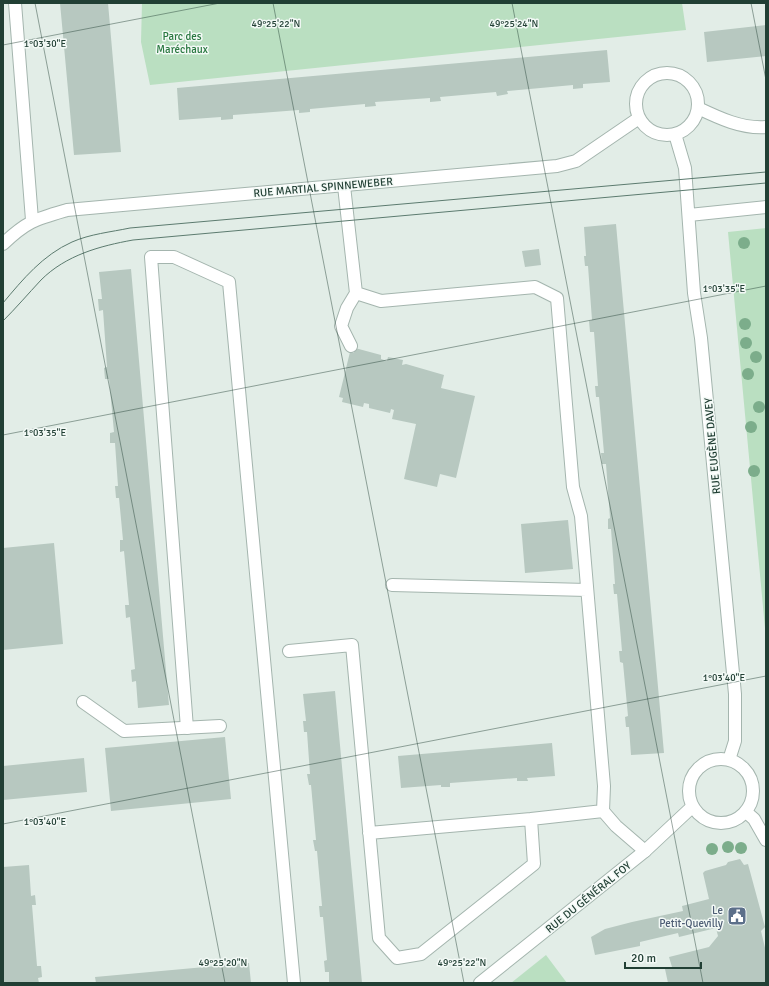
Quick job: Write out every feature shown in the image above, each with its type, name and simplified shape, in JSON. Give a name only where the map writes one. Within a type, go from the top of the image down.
[{"type":"street","points":[[15,3],[32,220]]},
{"type":"street","points":[[671,73],[688,81],[694,89],[698,108],[695,117],[690,124],[675,134],[664,135],[654,132],[639,118],[636,109],[636,100],[639,90],[652,77],[671,73]]},
{"type":"street","points":[[698,108],[726,121],[759,128],[766,127]]},
{"type":"street","name":"RUE MARTIAL SPINNEWEBER","points":[[3,244],[19,229],[32,220],[67,210],[557,166],[576,160],[639,118]]},
{"type":"street","name":"RUE EUGÈNE DAVEY","points":[[675,134],[685,168],[694,293],[702,346],[734,694],[735,740],[729,760]]},
{"type":"street","points":[[344,186],[356,293],[347,308],[340,326],[351,346]]},
{"type":"street","points":[[689,215],[766,208]]},
{"type":"street","points":[[187,728],[151,257],[174,257],[229,282],[294,983]]},
{"type":"street","points":[[356,293],[381,300],[535,287],[557,298],[573,487],[581,516],[604,786],[603,811],[616,826],[646,851]]},
{"type":"street","points":[[392,585],[587,590]]},
{"type":"street","points":[[289,651],[352,645],[379,938],[397,958],[420,954],[534,864],[531,819]]},
{"type":"street","points":[[84,702],[124,731],[220,726]]},
{"type":"street","points":[[718,759],[729,760],[739,764],[747,771],[752,781],[754,792],[752,802],[746,812],[738,819],[729,823],[718,824],[708,821],[699,815],[692,807],[689,797],[689,786],[699,768],[708,762],[718,759]]},
{"type":"street","name":"RUE DU GÉNÉRAL FOY","points":[[480,983],[646,851],[692,807]]},
{"type":"street","points":[[369,833],[531,819],[603,811]]},
{"type":"street","points":[[746,812],[754,819],[766,840]]},
{"type":"green space","name":"Parc des Maréchaux","points":[[142,3],[682,3],[686,30],[150,85],[141,42]]},
{"type":"green space","points":[[766,228],[766,639],[728,232]]},
{"type":"green space","points":[[546,955],[567,983],[511,983]]},
{"type":"building","points":[[60,3],[108,3],[121,152],[74,155]]},
{"type":"building","points":[[766,25],[766,56],[707,62],[704,32]]},
{"type":"building","points":[[607,50],[610,82],[583,84],[583,88],[573,89],[573,85],[507,91],[508,94],[497,96],[496,92],[440,97],[441,101],[430,102],[430,98],[375,102],[376,106],[365,107],[365,104],[310,109],[310,112],[299,113],[299,110],[233,115],[233,119],[221,120],[221,117],[179,120],[177,88]]},
{"type":"building","points":[[616,224],[664,753],[631,755],[629,727],[626,727],[625,717],[628,716],[623,663],[620,662],[619,651],[622,651],[617,594],[614,594],[613,584],[615,584],[611,529],[608,529],[608,519],[610,518],[606,464],[602,464],[601,453],[604,453],[599,397],[596,397],[595,386],[598,386],[594,332],[590,332],[589,321],[592,320],[588,266],[585,266],[584,256],[586,256],[584,227]]},
{"type":"building","points":[[539,249],[541,265],[525,267],[522,251]]},
{"type":"building","points":[[131,269],[169,705],[138,708],[136,681],[132,682],[131,670],[135,669],[130,617],[126,618],[125,605],[129,605],[124,551],[120,552],[120,540],[123,540],[119,498],[116,498],[115,486],[118,486],[115,443],[110,443],[110,433],[114,432],[109,379],[105,379],[104,368],[107,367],[103,310],[99,311],[98,299],[102,299],[99,272]]},
{"type":"building","points":[[355,348],[381,355],[381,359],[387,361],[388,357],[403,360],[402,365],[406,364],[444,375],[441,388],[475,396],[456,478],[440,474],[437,487],[404,479],[416,424],[392,419],[394,410],[391,409],[390,413],[369,408],[369,404],[364,403],[363,407],[342,402],[343,398],[339,397],[350,352],[354,353]]},
{"type":"building","points":[[568,520],[573,569],[525,573],[521,524]]},
{"type":"building","points":[[54,543],[63,644],[3,650],[3,548]]},
{"type":"building","points":[[335,691],[362,983],[329,983],[329,972],[325,972],[324,961],[327,960],[323,917],[320,917],[319,906],[322,906],[317,851],[315,851],[313,840],[316,840],[311,785],[309,785],[307,774],[310,774],[307,732],[304,732],[303,721],[306,721],[303,694]]},
{"type":"building","points":[[225,737],[231,799],[111,811],[105,748]]},
{"type":"building","points":[[552,743],[555,776],[527,778],[528,781],[517,781],[517,778],[450,783],[450,787],[441,787],[441,785],[401,788],[398,756]]},
{"type":"building","points":[[84,758],[87,792],[3,800],[3,766]]},
{"type":"building","name":"Le Petit-Quevilly","points":[[740,859],[744,865],[748,864],[765,927],[761,931],[766,952],[766,983],[668,983],[665,969],[672,967],[669,957],[709,947],[718,936],[716,928],[679,937],[678,933],[640,942],[640,946],[595,955],[591,937],[605,929],[683,911],[682,906],[709,899],[703,873],[705,871],[726,865],[728,862]]},
{"type":"building","points":[[29,865],[31,896],[35,895],[36,905],[32,905],[37,966],[41,966],[42,977],[38,978],[39,983],[3,983],[3,867]]},
{"type":"building","points":[[249,963],[251,983],[96,983],[95,977]]},
{"type":"tram line","points":[[3,303],[34,268],[62,247],[86,237],[130,228],[766,172]]},
{"type":"tram line","points":[[3,321],[41,280],[61,264],[84,253],[108,245],[133,240],[766,183]]},
{"type":"place","name":"Le Petit-Quevilly","points":[[737,916]]}]
